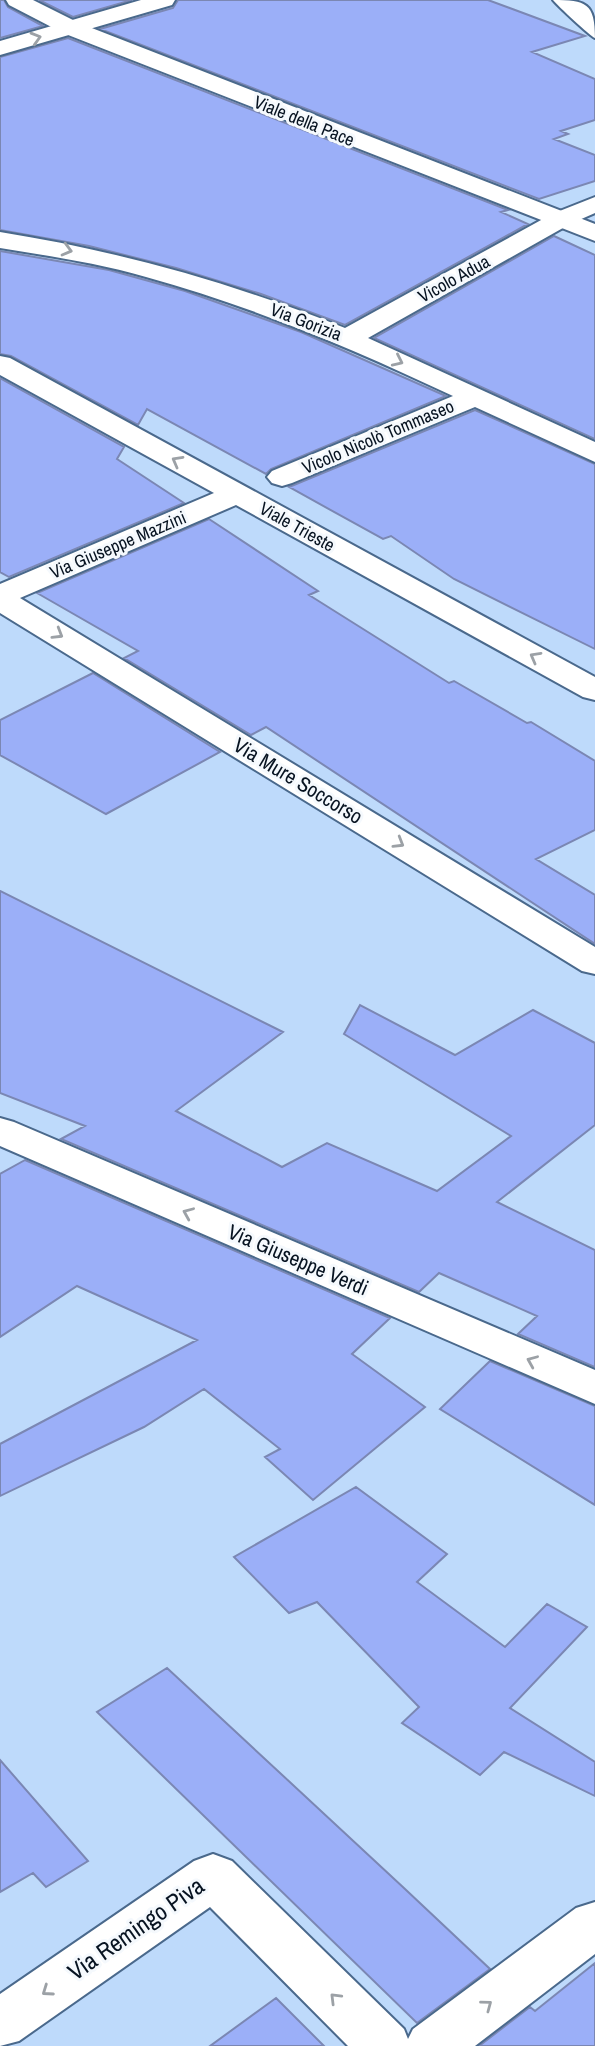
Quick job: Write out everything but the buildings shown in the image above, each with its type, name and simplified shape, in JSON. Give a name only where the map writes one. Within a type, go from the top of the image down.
[{"type":"street","name":"Viale della Pace","points":[[17,0],[71,28],[595,233]]},
{"type":"street","points":[[0,48],[164,0]]},
{"type":"street","points":[[564,0],[580,12],[595,31]]},
{"type":"street","name":"Vicolo Adua","points":[[348,338],[561,219],[595,204]]},
{"type":"street","name":"Via Gorizia","points":[[0,240],[52,246],[218,289],[348,338],[595,453]]},
{"type":"street","name":"Viale Trieste","points":[[0,364],[595,690]]},
{"type":"street","name":"Vicolo Nicolò Tommaseo","points":[[282,477],[474,397]]},
{"type":"street","name":"Via Giuseppe Mazzini","points":[[0,597],[237,494]]},
{"type":"street","name":"Via Mure Soccorso","points":[[0,597],[595,963]]},
{"type":"street","name":"Via Giuseppe Verdi","points":[[0,1131],[595,1388]]},
{"type":"street","name":"Via Remingo Piva","points":[[0,2024],[213,1877],[384,2046]]},
{"type":"street","points":[[433,2046],[595,1924]]}]
